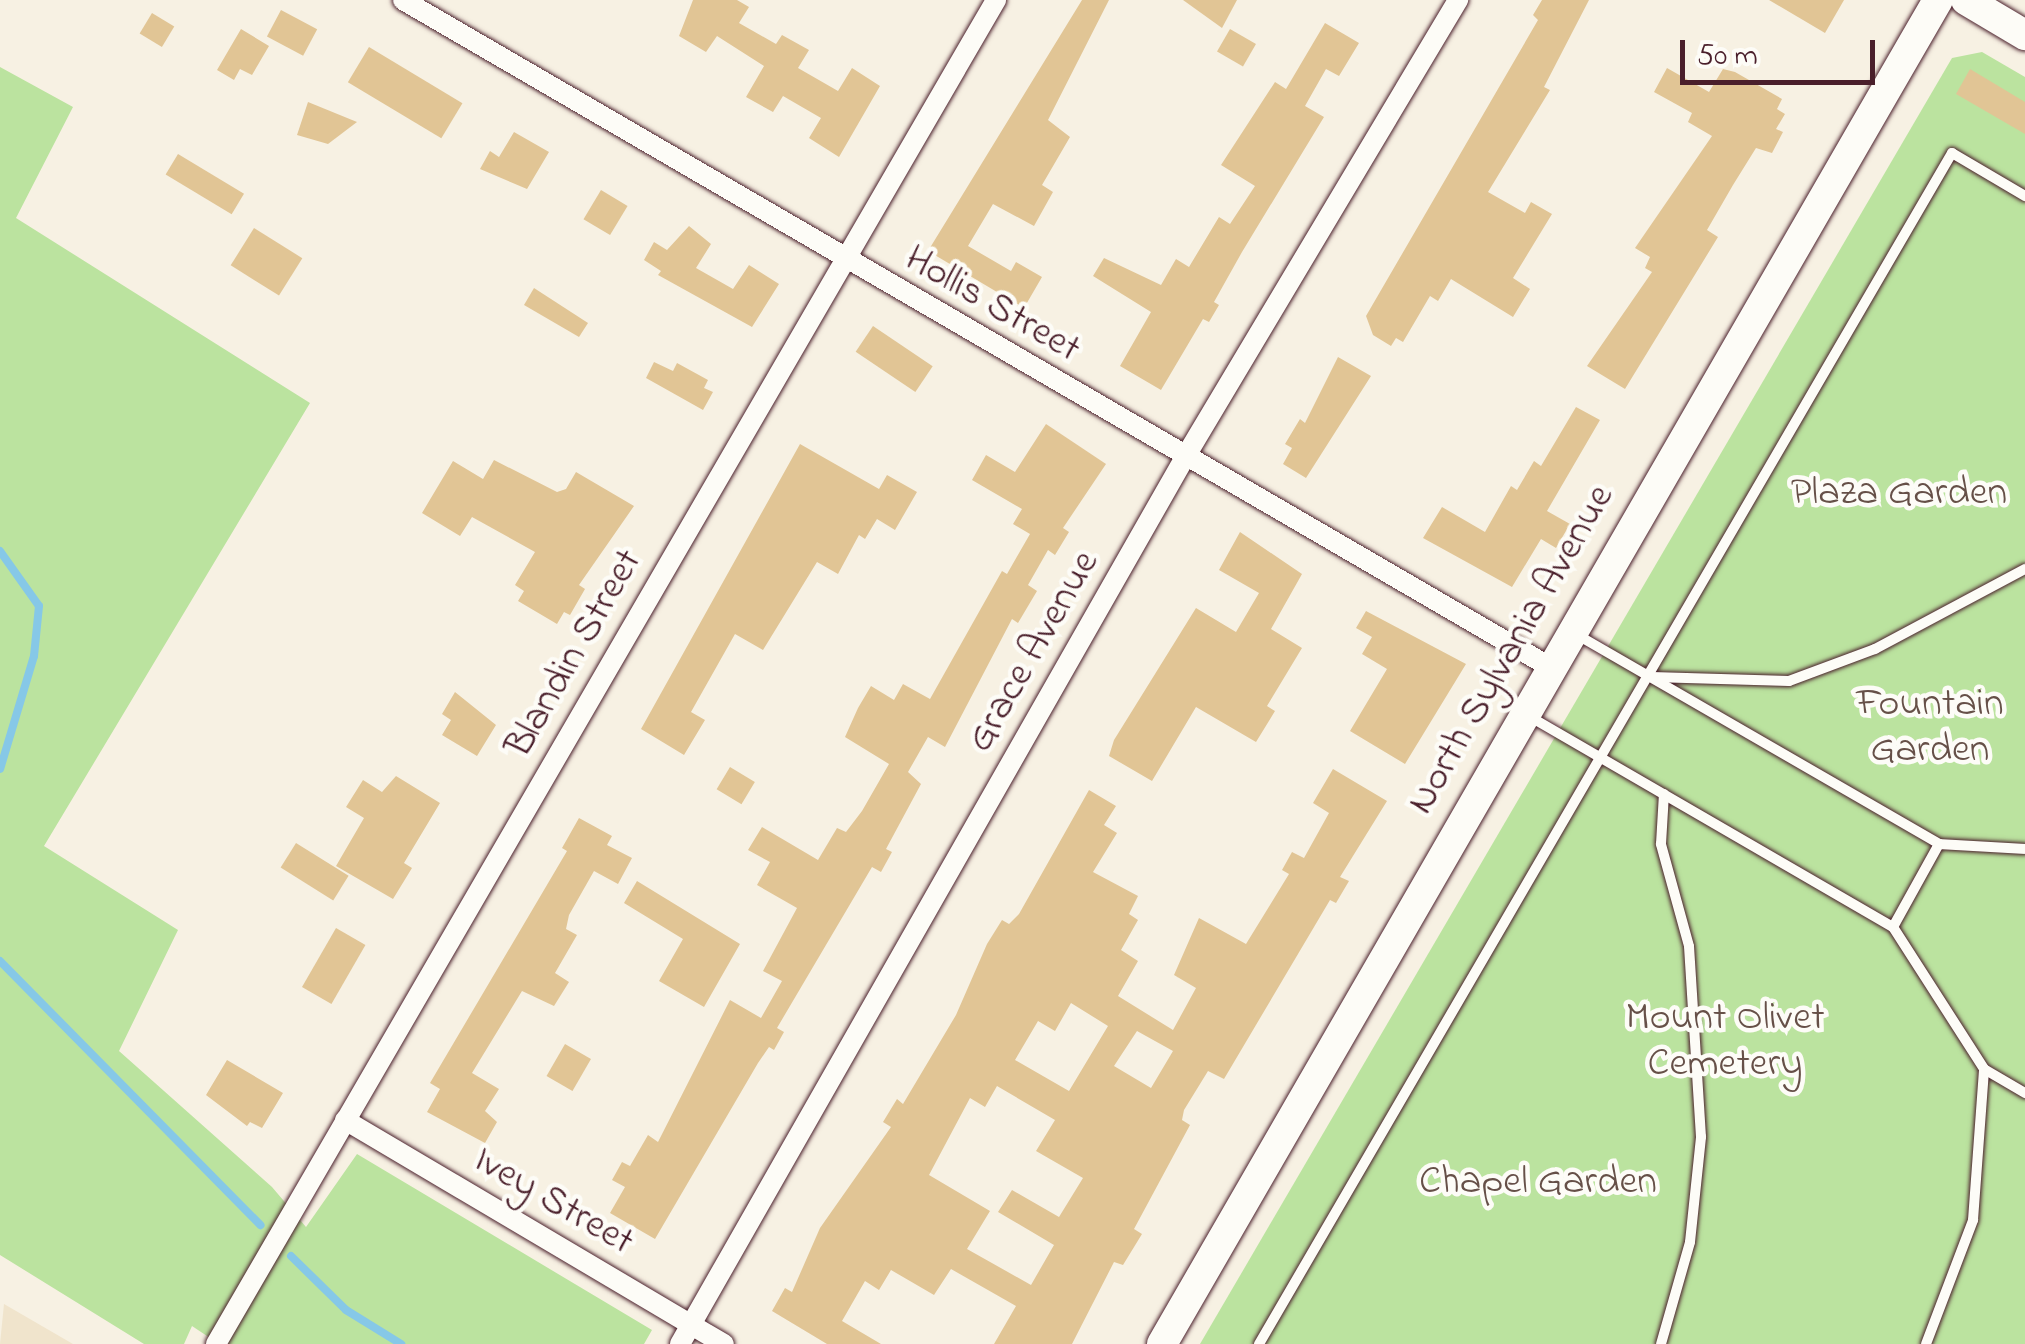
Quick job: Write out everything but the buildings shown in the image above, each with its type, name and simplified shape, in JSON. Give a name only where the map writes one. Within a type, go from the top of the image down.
[{"type":"main road","name":"North Sylvania Avenue","points":[[1162,1344],[1548,666],[1938,0]]},
{"type":"main road","points":[[1966,0],[2025,35]]},
{"type":"street","name":"Hollis Street","points":[[404,0],[1184,458],[1548,666]]},
{"type":"street","name":"Blandin Street","points":[[216,1344],[996,0]]},
{"type":"street","name":"Grace Avenue","points":[[680,1344],[1184,458],[1458,0]]},
{"type":"street","name":"Ivey Street","points":[[345,1120],[724,1344]]},
{"type":"lane","points":[[1259,1344],[1603,759],[1952,153],[2025,196]]},
{"type":"lane","points":[[1650,677],[1788,681],[1875,648],[2025,569]]},
{"type":"lane","points":[[1569,630],[1939,844],[2025,850]]},
{"type":"lane","points":[[1522,712],[1893,927],[1984,1068],[2025,1093]]},
{"type":"lane","points":[[1661,1344],[1690,1242],[1701,1138],[1689,946],[1661,844],[1664,794]]},
{"type":"lane","points":[[1893,927],[1939,844]]},
{"type":"lane","points":[[1926,1344],[1973,1220],[1984,1068]]},
{"type":"shaded area","points":[[4,1304],[73,1344],[0,1344]]},
{"type":"green space","name":"Mount Olivet Cemetery","points":[[1982,52],[2025,77],[2025,1344],[1200,1344],[1952,58]]},
{"type":"green space","points":[[0,67],[73,107],[16,218],[310,403],[44,846],[178,930],[119,1051],[272,1187],[306,1227],[357,1154],[652,1330],[644,1344],[219,1344],[192,1326],[184,1344],[144,1344],[0,1255]]},
{"type":"waterway","points":[[0,551],[39,606],[34,656],[0,769]]},
{"type":"waterway","points":[[0,961],[260,1225]]},
{"type":"waterway","points":[[291,1256],[346,1310],[401,1344]]},
{"type":"park label","name":"Plaza Garden","points":[[1899,494]]},
{"type":"park label","name":"Fountain Garden","points":[[1930,728]]},
{"type":"park label","name":"Chapel Garden","points":[[1538,1183]]}]
